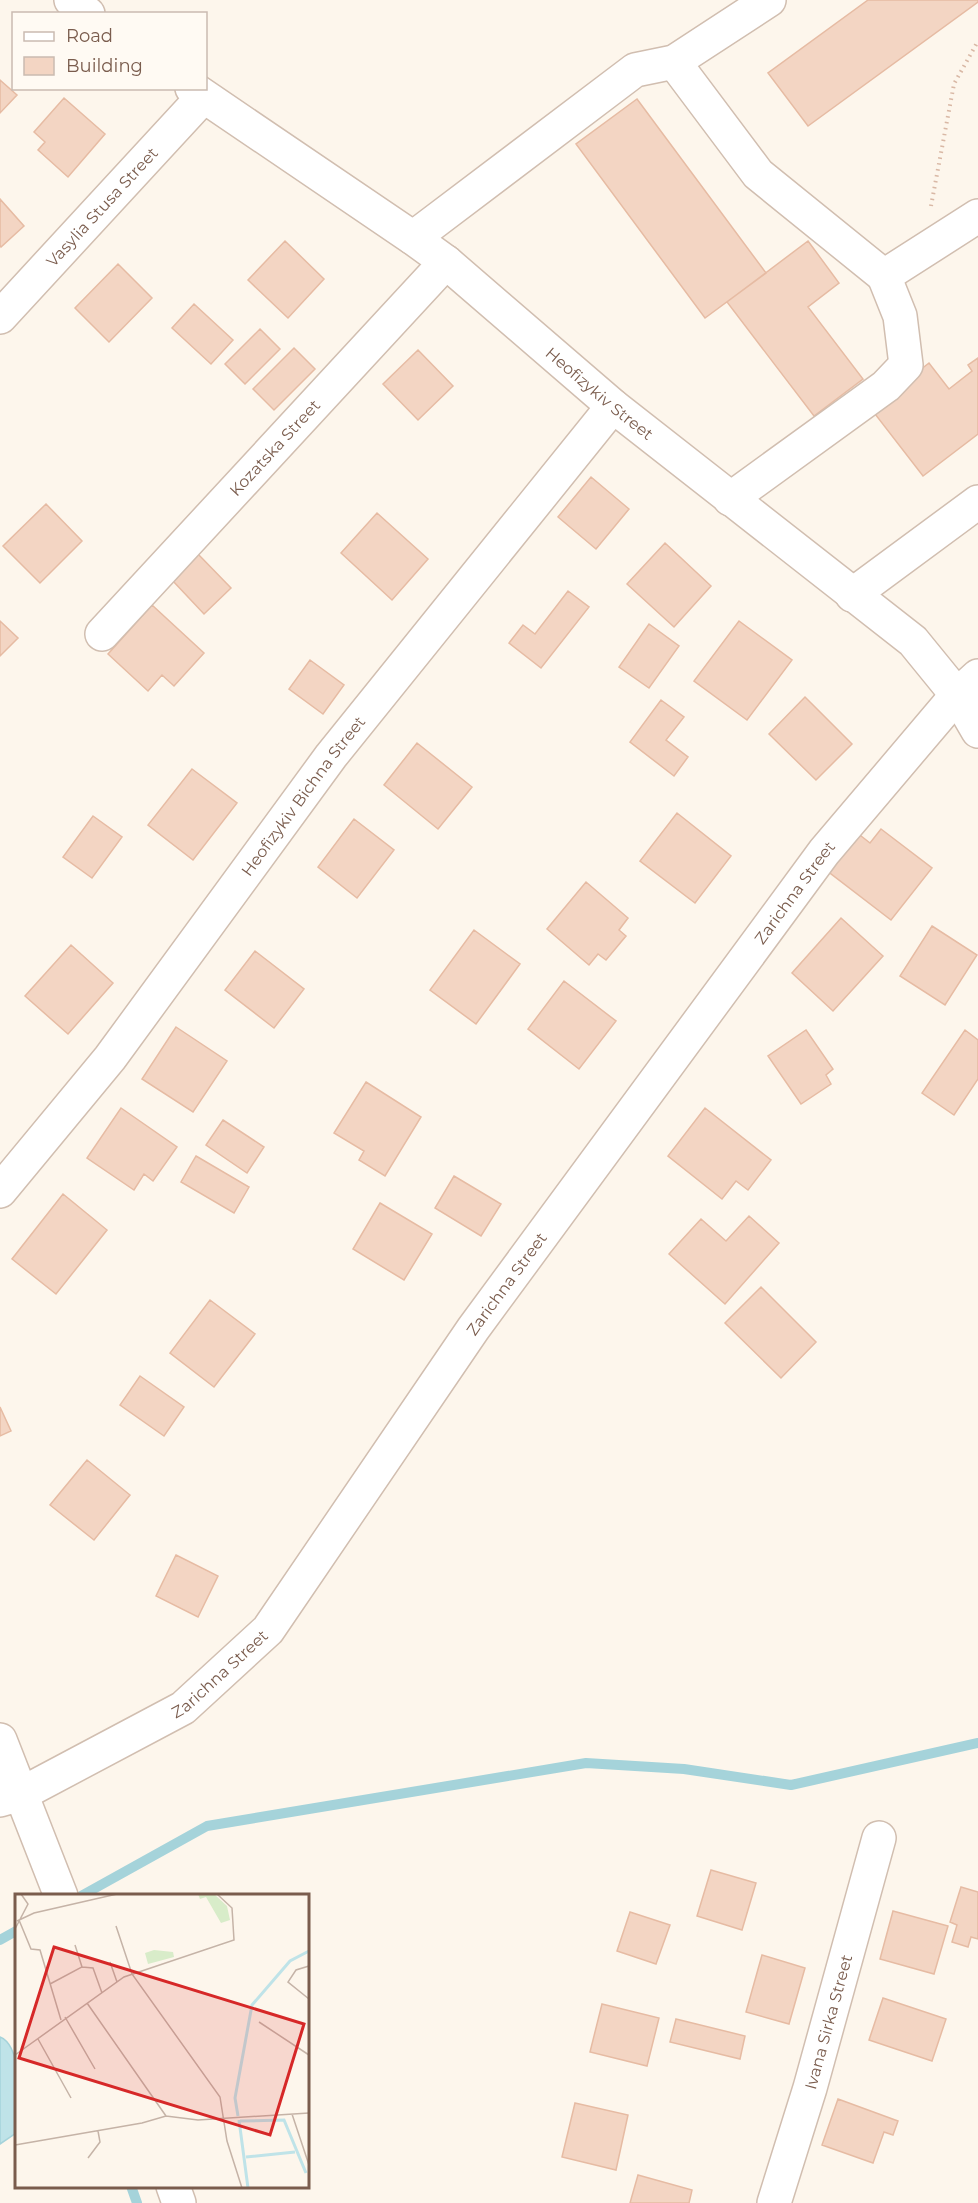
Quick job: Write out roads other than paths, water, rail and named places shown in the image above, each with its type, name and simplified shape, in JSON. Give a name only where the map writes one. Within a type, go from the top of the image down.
[{"type":"street","points":[[71,0],[86,12]]},
{"type":"street","points":[[413,238],[635,70],[674,62],[769,0]]},
{"type":"street","points":[[674,62],[758,174],[884,276],[900,316],[906,365],[886,386],[730,499]]},
{"type":"street","name":"Heofizykiv Street","points":[[197,93],[446,262],[613,406],[913,641],[967,686],[978,731]]},
{"type":"street","name":"Vasylia Stusa Street","points":[[0,317],[197,93]]},
{"type":"street","points":[[884,276],[978,216]]},
{"type":"street","name":"Kozatska Street","points":[[102,634],[446,262]]},
{"type":"street","name":"Heofizykiv Bichna Street","points":[[0,1191],[110,1058],[331,756],[613,406]]},
{"type":"street","points":[[852,595],[978,502]]},
{"type":"street","name":"Zarichna Street","points":[[10,1797],[183,1708],[268,1630],[473,1329],[824,852],[967,686]]},
{"type":"street","points":[[0,1740],[10,1797],[56,1883]]},
{"type":"street","name":"Ivana Sirka Street","points":[[774,2203],[810,2088],[879,1838]]},
{"type":"street","points":[[173,2188],[179,2203]]},
{"type":"water","points":[[0,2037],[8,2043],[15,2062],[15,2134],[0,2144]]},
{"type":"waterway","points":[[85,1894],[207,1826],[586,1763],[684,1769],[791,1785],[978,1743]]},
{"type":"waterway","points":[[0,1940],[15,1932]]},
{"type":"waterway","points":[[132,2188],[137,2203]]}]
